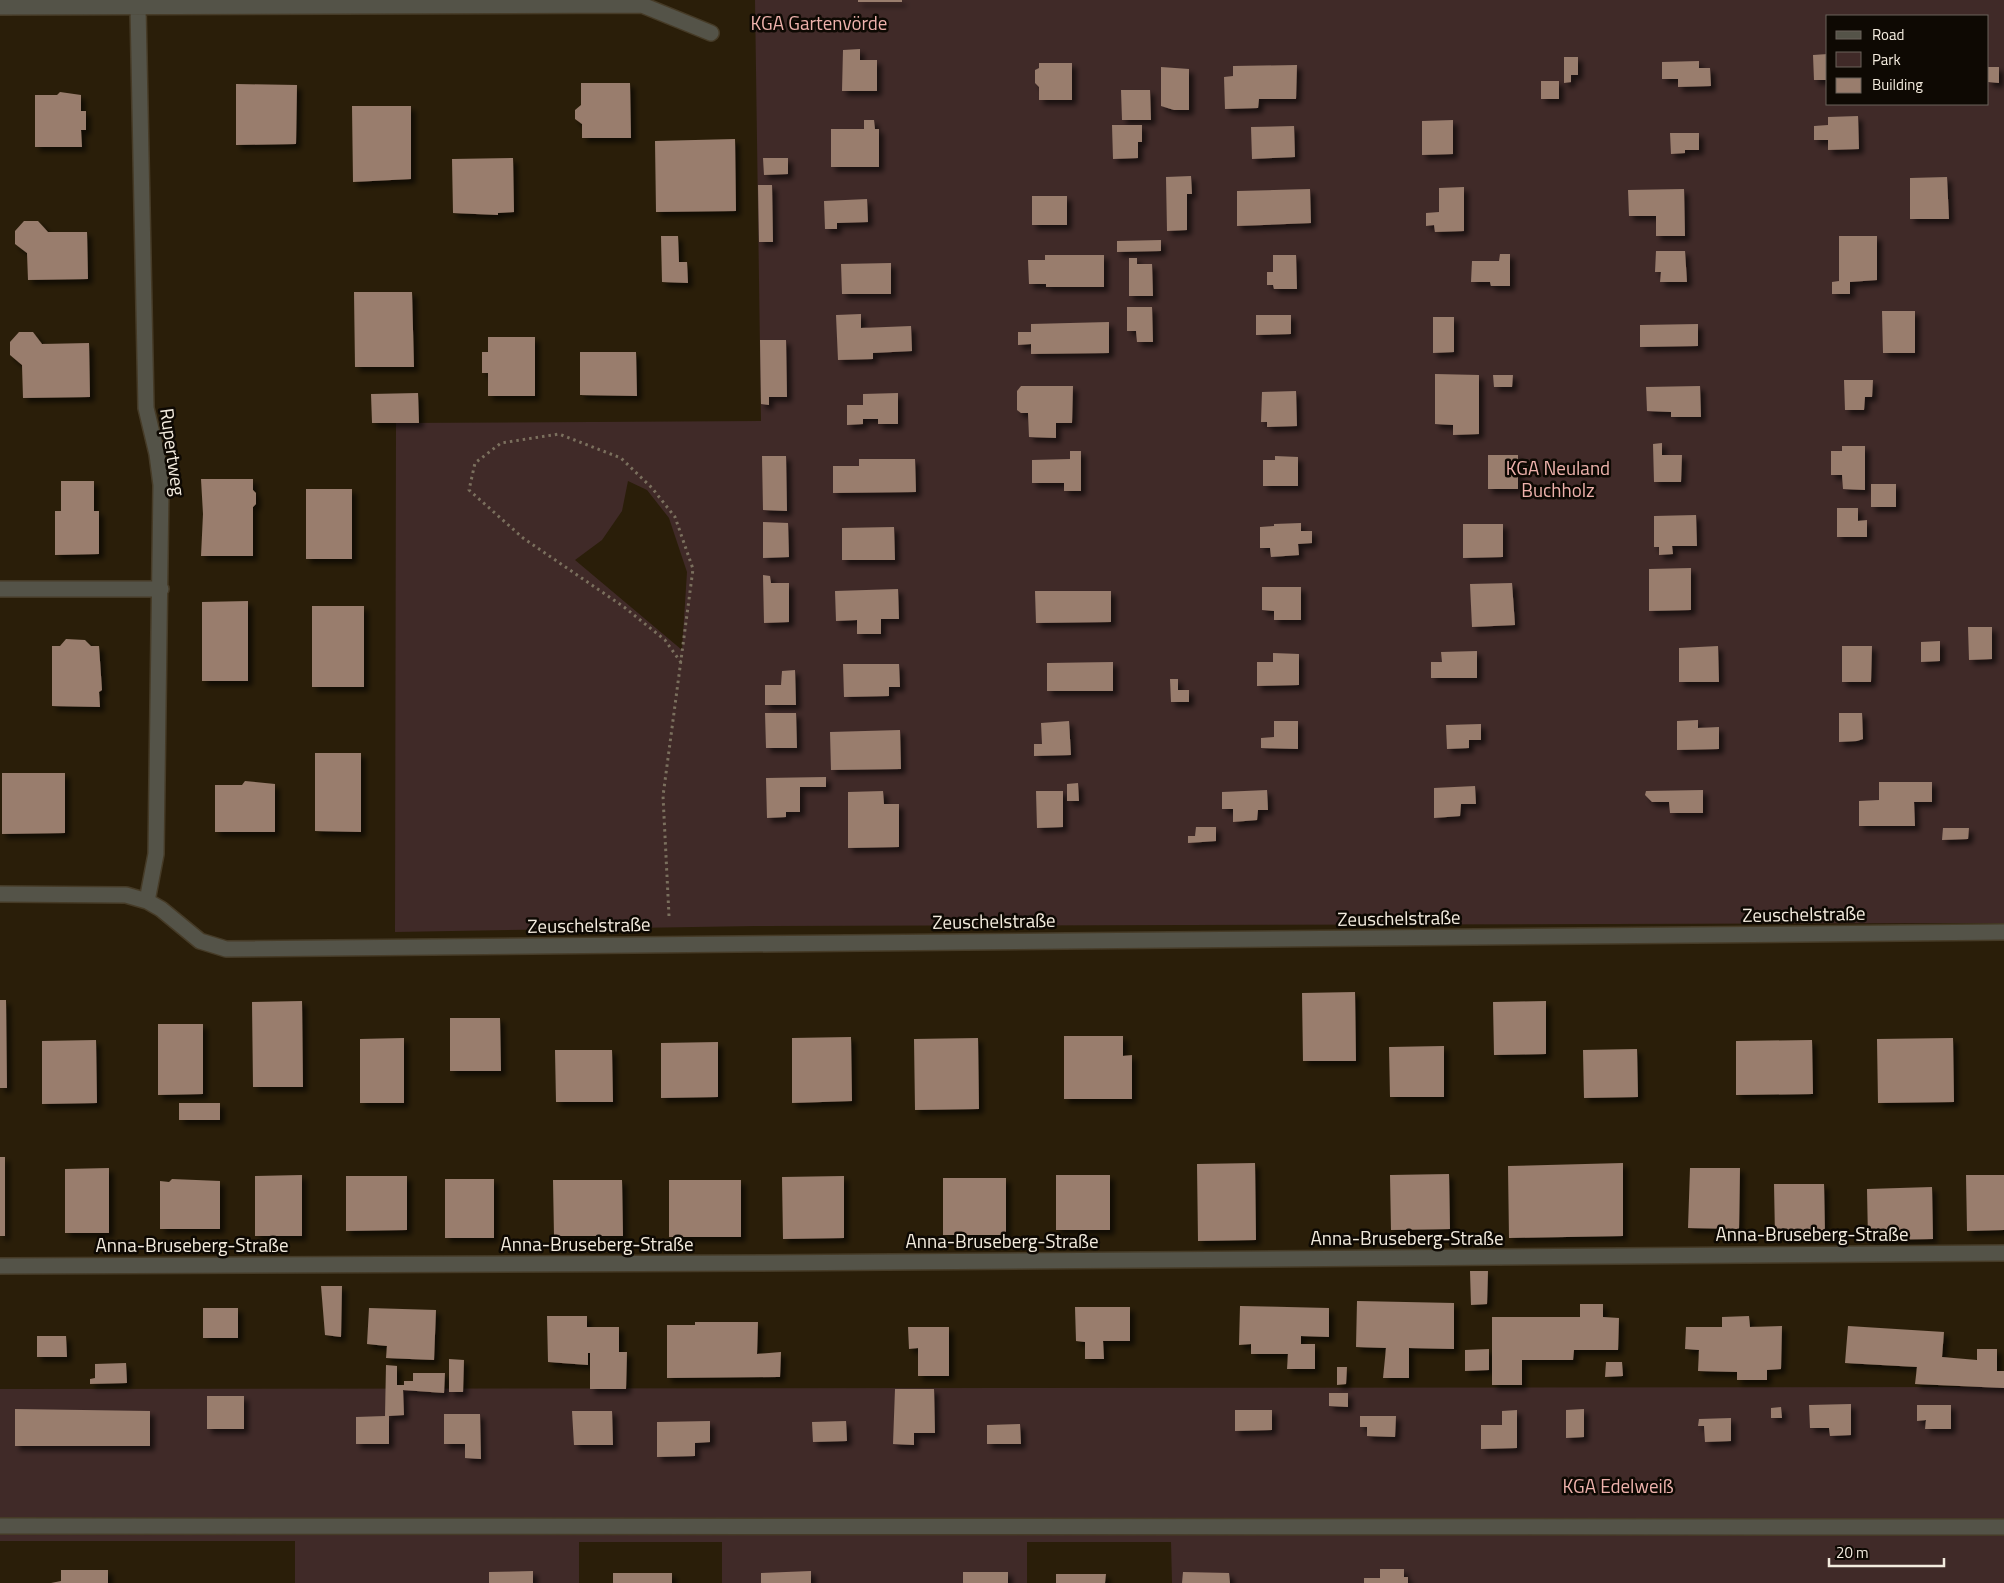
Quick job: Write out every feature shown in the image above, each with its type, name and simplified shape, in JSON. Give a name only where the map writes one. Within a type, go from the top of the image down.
[{"type":"street","points":[[0,7],[16,3],[138,7],[642,5],[711,33]]},
{"type":"street","name":"Rupertweg","points":[[138,7],[146,408],[157,454],[161,485],[156,854],[148,901]]},
{"type":"street","points":[[0,589],[161,589]]},
{"type":"street","name":"Zeuschelstraße","points":[[0,894],[126,895],[148,901],[161,909],[200,941],[226,949],[2004,932]]},
{"type":"street","name":"Anna-Bruseberg-Straße","points":[[0,1266],[2004,1253]]},
{"type":"street","points":[[0,1526],[2004,1527]]},
{"type":"path","points":[[670,944],[663,796],[682,664],[693,569],[675,517],[621,458],[559,434],[501,443],[475,463],[469,490],[523,538],[624,607],[665,640],[682,664]]},
{"type":"green space","name":"KGA Neuland Buchholz","points":[[755,0],[2004,0],[2004,923],[756,926],[395,932],[396,423],[761,421]],"holes":[[[628,481],[647,490],[669,518],[687,572],[682,650],[575,560],[602,540],[622,511]]]},
{"type":"green space","name":"KGA Edelweiß","points":[[2004,1387],[2004,1583],[1172,1583],[1171,1542],[1027,1542],[1027,1583],[722,1583],[722,1542],[579,1542],[579,1583],[295,1583],[295,1541],[0,1541],[0,1389]]},
{"type":"building","points":[[858,0],[902,0],[902,2],[858,2]]},
{"type":"building","points":[[860,49],[860,60],[877,60],[877,91],[842,91],[843,50]]},
{"type":"building","points":[[1826,54],[1826,80],[1814,80],[1813,55]]},
{"type":"building","points":[[1564,57],[1578,57],[1578,75],[1571,75],[1571,82],[1564,83]]},
{"type":"building","points":[[1699,61],[1699,68],[1710,68],[1711,86],[1678,87],[1678,79],[1662,79],[1662,62]]},
{"type":"building","points":[[1039,63],[1072,63],[1072,100],[1039,100],[1039,87],[1035,83],[1035,70],[1039,68]]},
{"type":"building","points":[[1297,65],[1296,99],[1259,99],[1258,108],[1225,109],[1224,77],[1233,76],[1233,66]]},
{"type":"building","points":[[1161,67],[1189,69],[1189,110],[1174,110],[1161,106]]},
{"type":"building","points":[[1989,67],[1999,67],[1999,83],[1989,82]]},
{"type":"building","points":[[1541,81],[1559,81],[1559,99],[1541,99]]},
{"type":"building","points":[[581,83],[630,83],[631,138],[582,138],[582,124],[575,119],[575,110],[581,105]]},
{"type":"building","points":[[236,84],[297,85],[296,144],[236,145]]},
{"type":"building","points":[[1121,90],[1150,90],[1151,120],[1122,120]]},
{"type":"building","points":[[60,92],[81,95],[81,111],[86,111],[86,130],[81,130],[82,147],[35,147],[35,95],[57,95]]},
{"type":"building","points":[[352,106],[411,106],[411,179],[353,182]]},
{"type":"building","points":[[1858,116],[1859,149],[1828,150],[1828,140],[1814,140],[1814,126],[1828,125],[1828,117]]},
{"type":"building","points":[[864,120],[874,120],[875,129],[879,129],[879,167],[831,167],[831,129],[864,129]]},
{"type":"building","points":[[1453,120],[1453,154],[1422,155],[1422,121]]},
{"type":"building","points":[[1112,125],[1142,125],[1142,142],[1138,142],[1138,158],[1113,159]]},
{"type":"building","points":[[1294,126],[1295,157],[1252,159],[1251,127]]},
{"type":"building","points":[[1670,133],[1699,133],[1699,150],[1685,150],[1685,153],[1671,154]]},
{"type":"building","points":[[735,139],[736,211],[656,212],[655,141]]},
{"type":"building","points":[[513,158],[514,212],[498,213],[498,215],[453,213],[452,159]]},
{"type":"building","points":[[763,158],[788,158],[788,174],[764,175]]},
{"type":"building","points":[[1191,176],[1192,194],[1187,194],[1187,230],[1167,231],[1166,177]]},
{"type":"building","points":[[1947,177],[1949,219],[1910,219],[1910,178]]},
{"type":"building","points":[[758,185],[772,185],[773,242],[759,242]]},
{"type":"building","points":[[1464,187],[1464,231],[1435,232],[1434,225],[1426,226],[1426,213],[1439,212],[1439,188]]},
{"type":"building","points":[[1310,189],[1311,223],[1237,226],[1237,191]]},
{"type":"building","points":[[1684,189],[1685,236],[1656,236],[1656,216],[1629,216],[1628,190]]},
{"type":"building","points":[[1032,196],[1067,196],[1067,225],[1032,225]]},
{"type":"building","points":[[867,199],[868,222],[837,223],[837,229],[825,229],[824,201]]},
{"type":"building","points":[[24,221],[38,221],[48,232],[87,232],[88,279],[28,280],[27,253],[15,244],[15,231]]},
{"type":"building","points":[[661,236],[678,236],[679,262],[687,262],[688,283],[662,282]]},
{"type":"building","points":[[1839,236],[1877,236],[1877,280],[1850,282],[1850,294],[1832,294],[1832,282],[1839,281]]},
{"type":"building","points":[[1161,240],[1161,251],[1117,252],[1117,241]]},
{"type":"building","points":[[1656,251],[1685,251],[1687,282],[1660,282],[1661,272],[1655,272]]},
{"type":"building","points":[[1500,254],[1510,254],[1510,286],[1491,286],[1490,282],[1471,282],[1472,261],[1499,261]]},
{"type":"building","points":[[1045,255],[1104,255],[1104,287],[1046,287],[1046,284],[1029,284],[1028,260],[1045,260]]},
{"type":"building","points":[[1273,255],[1296,255],[1297,289],[1274,289],[1273,285],[1267,285],[1267,272],[1273,272]]},
{"type":"building","points":[[1129,258],[1137,258],[1137,264],[1152,264],[1153,296],[1129,296]]},
{"type":"building","points":[[891,263],[891,294],[842,294],[841,264]]},
{"type":"building","points":[[354,292],[412,292],[414,367],[355,367]]},
{"type":"building","points":[[1127,307],[1152,307],[1153,342],[1137,342],[1136,331],[1127,331]]},
{"type":"building","points":[[1882,311],[1915,311],[1915,353],[1883,353]]},
{"type":"building","points":[[861,314],[861,328],[911,326],[912,351],[873,353],[873,359],[838,360],[836,315]]},
{"type":"building","points":[[1256,315],[1291,315],[1291,334],[1256,335]]},
{"type":"building","points":[[1433,317],[1454,317],[1454,352],[1433,353]]},
{"type":"building","points":[[1109,322],[1109,353],[1031,354],[1031,344],[1018,345],[1018,332],[1031,332],[1031,324]]},
{"type":"building","points":[[1698,324],[1698,346],[1640,347],[1640,325]]},
{"type":"building","points":[[19,332],[33,332],[42,344],[89,343],[90,397],[23,398],[22,365],[10,355],[10,342]]},
{"type":"building","points":[[488,337],[535,337],[535,396],[488,396],[488,373],[482,373],[482,352],[488,352]]},
{"type":"building","points":[[760,340],[786,340],[787,397],[769,397],[769,405],[761,404]]},
{"type":"building","points":[[580,352],[636,352],[637,396],[580,395]]},
{"type":"building","points":[[1435,374],[1479,375],[1479,434],[1453,435],[1453,425],[1435,424]]},
{"type":"building","points":[[1493,375],[1513,375],[1512,387],[1494,387]]},
{"type":"building","points":[[1844,380],[1873,380],[1872,397],[1865,397],[1864,410],[1845,410]]},
{"type":"building","points":[[1021,386],[1073,386],[1072,423],[1056,423],[1056,438],[1029,437],[1028,413],[1021,413],[1017,410],[1017,391]]},
{"type":"building","points":[[1700,386],[1701,417],[1671,417],[1671,412],[1647,411],[1646,387]]},
{"type":"building","points":[[1296,391],[1297,426],[1267,427],[1267,422],[1261,422],[1262,392]]},
{"type":"building","points":[[418,393],[419,423],[372,423],[371,394]]},
{"type":"building","points":[[898,393],[898,424],[878,424],[878,419],[863,419],[863,424],[847,425],[847,405],[863,405],[863,394]]},
{"type":"building","points":[[1662,443],[1662,455],[1682,455],[1681,482],[1654,482],[1653,444]]},
{"type":"building","points":[[1842,446],[1865,446],[1865,490],[1843,489],[1842,475],[1831,475],[1831,451],[1842,451]]},
{"type":"building","points":[[1070,451],[1081,451],[1081,491],[1064,491],[1064,483],[1032,483],[1032,460],[1070,459]]},
{"type":"building","points":[[1488,455],[1518,455],[1518,489],[1488,489]]},
{"type":"building","points":[[762,456],[786,456],[787,511],[763,510]]},
{"type":"building","points":[[1275,456],[1298,457],[1298,486],[1263,486],[1263,460],[1275,460]]},
{"type":"building","points":[[859,459],[915,459],[916,492],[833,493],[833,466],[859,466]]},
{"type":"building","points":[[201,479],[253,479],[256,504],[253,507],[253,556],[201,556],[203,514]]},
{"type":"building","points":[[61,481],[94,481],[94,511],[99,511],[99,554],[55,555],[55,511],[61,511]]},
{"type":"building","points":[[1871,484],[1896,484],[1896,507],[1871,507]]},
{"type":"building","points":[[306,489],[352,489],[352,559],[306,559]]},
{"type":"building","points":[[1837,508],[1858,508],[1858,521],[1867,520],[1867,537],[1837,537]]},
{"type":"building","points":[[1696,515],[1697,546],[1672,546],[1673,554],[1659,555],[1659,547],[1654,547],[1654,516]]},
{"type":"building","points":[[763,522],[788,523],[789,557],[763,558]]},
{"type":"building","points":[[1301,523],[1301,531],[1312,531],[1312,543],[1298,544],[1299,555],[1271,557],[1270,548],[1260,548],[1260,527],[1274,526],[1274,524]]},
{"type":"building","points":[[1463,524],[1503,524],[1503,557],[1463,558]]},
{"type":"building","points":[[894,527],[895,560],[842,560],[842,528]]},
{"type":"building","points":[[1691,568],[1691,610],[1649,611],[1649,569]]},
{"type":"building","points":[[763,575],[770,576],[771,583],[789,583],[789,622],[764,623]]},
{"type":"building","points":[[1512,583],[1515,625],[1472,627],[1470,584]]},
{"type":"building","points":[[1262,587],[1301,587],[1301,620],[1274,620],[1274,611],[1262,610]]},
{"type":"building","points":[[898,589],[899,619],[881,619],[881,634],[857,634],[857,620],[836,621],[835,591]]},
{"type":"building","points":[[1035,591],[1111,591],[1111,622],[1036,623]]},
{"type":"building","points":[[248,601],[248,681],[202,681],[202,602]]},
{"type":"building","points":[[312,606],[364,606],[364,687],[312,687]]},
{"type":"building","points":[[1968,627],[1992,627],[1992,659],[1969,660]]},
{"type":"building","points":[[66,639],[85,640],[91,646],[99,646],[102,690],[99,692],[100,707],[52,706],[52,646],[60,646]]},
{"type":"building","points":[[1940,641],[1940,661],[1921,662],[1921,642]]},
{"type":"building","points":[[1718,646],[1719,682],[1679,682],[1679,648]]},
{"type":"building","points":[[1842,646],[1872,646],[1871,682],[1842,682]]},
{"type":"building","points":[[1477,651],[1477,678],[1431,678],[1431,662],[1442,662],[1441,652]]},
{"type":"building","points":[[1273,653],[1299,654],[1299,685],[1257,686],[1257,662],[1273,662]]},
{"type":"building","points":[[1113,662],[1113,691],[1047,691],[1047,663]]},
{"type":"building","points":[[843,664],[899,664],[900,687],[889,687],[889,696],[844,697]]},
{"type":"building","points":[[795,670],[796,705],[765,705],[765,685],[781,685],[782,671]]},
{"type":"building","points":[[1170,679],[1178,679],[1178,690],[1189,690],[1189,702],[1171,702]]},
{"type":"building","points":[[765,713],[796,713],[797,748],[766,748]]},
{"type":"building","points":[[1839,713],[1862,713],[1863,739],[1839,742]]},
{"type":"building","points":[[1698,720],[1698,728],[1719,727],[1719,749],[1677,750],[1677,721]]},
{"type":"building","points":[[1069,721],[1071,755],[1034,756],[1034,744],[1042,744],[1041,723]]},
{"type":"building","points":[[1274,721],[1298,721],[1298,749],[1261,748],[1261,738],[1274,737]]},
{"type":"building","points":[[1481,724],[1481,740],[1469,740],[1469,748],[1447,749],[1446,725]]},
{"type":"building","points":[[900,730],[901,769],[831,770],[830,732]]},
{"type":"building","points":[[315,753],[361,753],[361,832],[315,831]]},
{"type":"building","points":[[2,773],[65,773],[65,833],[2,834]]},
{"type":"building","points":[[826,777],[826,787],[800,787],[800,812],[786,812],[786,817],[767,818],[766,778]]},
{"type":"building","points":[[245,781],[275,784],[275,832],[215,832],[215,785],[242,785]]},
{"type":"building","points":[[1879,782],[1932,782],[1932,802],[1914,802],[1915,826],[1859,826],[1859,801],[1879,800]]},
{"type":"building","points":[[1078,783],[1079,801],[1067,801],[1067,784]]},
{"type":"building","points":[[1475,786],[1476,804],[1461,804],[1460,816],[1434,818],[1434,788]]},
{"type":"building","points":[[1267,790],[1268,810],[1258,810],[1257,820],[1233,822],[1233,809],[1222,809],[1222,792]]},
{"type":"building","points":[[1703,790],[1703,813],[1670,813],[1669,802],[1652,802],[1645,795],[1646,791]]},
{"type":"building","points":[[883,791],[884,804],[899,804],[899,847],[848,848],[848,792]]},
{"type":"building","points":[[1036,791],[1063,791],[1063,827],[1037,828]]},
{"type":"building","points":[[1196,827],[1216,827],[1216,841],[1188,843],[1188,836],[1195,836]]},
{"type":"building","points":[[1943,828],[1969,828],[1968,839],[1942,840]]},
{"type":"building","points":[[1355,992],[1356,1061],[1303,1061],[1302,993]]},
{"type":"building","points":[[0,1000],[6,1000],[7,1088],[0,1088]]},
{"type":"building","points":[[302,1001],[303,1087],[253,1087],[252,1002]]},
{"type":"building","points":[[1546,1001],[1546,1054],[1494,1055],[1493,1002]]},
{"type":"building","points":[[450,1018],[500,1018],[501,1071],[450,1071]]},
{"type":"building","points":[[158,1024],[203,1024],[203,1094],[158,1095]]},
{"type":"building","points":[[1064,1036],[1123,1036],[1123,1056],[1132,1055],[1132,1099],[1064,1099]]},
{"type":"building","points":[[851,1037],[852,1101],[792,1103],[792,1038]]},
{"type":"building","points":[[404,1038],[404,1103],[360,1103],[360,1039]]},
{"type":"building","points":[[978,1038],[979,1109],[915,1110],[914,1039]]},
{"type":"building","points":[[1953,1038],[1954,1102],[1878,1103],[1877,1039]]},
{"type":"building","points":[[96,1040],[97,1103],[42,1104],[42,1041]]},
{"type":"building","points":[[1812,1040],[1813,1094],[1736,1095],[1736,1041]]},
{"type":"building","points":[[718,1042],[718,1097],[661,1098],[661,1043]]},
{"type":"building","points":[[1444,1046],[1444,1097],[1390,1097],[1389,1047]]},
{"type":"building","points":[[1637,1049],[1638,1097],[1584,1098],[1583,1050]]},
{"type":"building","points":[[555,1050],[612,1050],[613,1102],[556,1102]]},
{"type":"building","points":[[179,1103],[220,1103],[220,1120],[179,1120]]},
{"type":"building","points":[[0,1157],[5,1157],[5,1236],[0,1236]]},
{"type":"building","points":[[1255,1163],[1256,1240],[1198,1241],[1197,1164]]},
{"type":"building","points":[[1623,1163],[1623,1236],[1509,1238],[1508,1166]]},
{"type":"building","points":[[109,1168],[109,1233],[65,1233],[65,1169]]},
{"type":"building","points":[[1690,1168],[1740,1168],[1739,1229],[1688,1228]]},
{"type":"building","points":[[1449,1174],[1450,1229],[1391,1230],[1390,1175]]},
{"type":"building","points":[[302,1175],[302,1236],[255,1236],[255,1176]]},
{"type":"building","points":[[1056,1175],[1110,1175],[1110,1230],[1056,1230]]},
{"type":"building","points":[[1966,1175],[2004,1175],[2004,1230],[1967,1231]]},
{"type":"building","points":[[346,1176],[407,1176],[407,1230],[346,1231]]},
{"type":"building","points":[[844,1176],[844,1238],[783,1239],[782,1177]]},
{"type":"building","points":[[943,1178],[1006,1178],[1006,1235],[943,1235]]},
{"type":"building","points":[[172,1179],[220,1181],[220,1229],[160,1229],[160,1181],[169,1182]]},
{"type":"building","points":[[445,1179],[494,1179],[494,1238],[445,1238]]},
{"type":"building","points":[[553,1180],[622,1180],[623,1236],[554,1236]]},
{"type":"building","points":[[669,1180],[741,1180],[741,1237],[669,1237]]},
{"type":"building","points":[[1774,1184],[1824,1184],[1825,1234],[1775,1236]]},
{"type":"building","points":[[1932,1187],[1933,1239],[1868,1240],[1867,1189]]},
{"type":"building","points":[[1470,1271],[1488,1271],[1487,1304],[1471,1305]]},
{"type":"building","points":[[321,1286],[342,1286],[341,1337],[325,1335]]},
{"type":"building","points":[[1357,1301],[1454,1303],[1454,1349],[1409,1348],[1409,1378],[1383,1378],[1386,1348],[1356,1347]]},
{"type":"building","points":[[1580,1304],[1603,1304],[1603,1317],[1619,1318],[1618,1350],[1574,1350],[1573,1360],[1522,1360],[1522,1385],[1492,1385],[1492,1317],[1580,1317]]},
{"type":"building","points":[[1240,1306],[1329,1308],[1329,1337],[1301,1336],[1301,1344],[1315,1344],[1315,1369],[1287,1369],[1288,1354],[1251,1354],[1251,1344],[1239,1345]]},
{"type":"building","points":[[1075,1307],[1130,1307],[1130,1341],[1103,1341],[1104,1359],[1085,1359],[1085,1342],[1076,1341]]},
{"type":"building","points":[[203,1308],[238,1308],[238,1338],[203,1338]]},
{"type":"building","points":[[369,1308],[436,1310],[434,1360],[386,1358],[387,1346],[367,1344]]},
{"type":"building","points":[[547,1316],[587,1316],[587,1327],[619,1327],[619,1352],[627,1352],[626,1389],[590,1389],[590,1353],[588,1353],[588,1365],[548,1362]]},
{"type":"building","points":[[1749,1316],[1750,1327],[1782,1326],[1781,1369],[1767,1370],[1767,1380],[1737,1380],[1737,1372],[1698,1371],[1699,1350],[1685,1349],[1686,1327],[1722,1327],[1722,1317]]},
{"type":"building","points":[[695,1322],[758,1322],[757,1354],[781,1352],[780,1377],[667,1378],[667,1325],[695,1325]]},
{"type":"building","points":[[1848,1326],[1944,1332],[1942,1357],[1977,1360],[1977,1349],[1997,1349],[1997,1371],[2004,1371],[2004,1388],[1915,1384],[1917,1367],[1845,1363]]},
{"type":"building","points":[[908,1327],[949,1327],[949,1376],[918,1376],[918,1348],[909,1349]]},
{"type":"building","points":[[37,1336],[66,1336],[67,1357],[37,1357]]},
{"type":"building","points":[[1489,1349],[1489,1370],[1465,1371],[1465,1350]]},
{"type":"building","points":[[449,1359],[464,1360],[463,1392],[449,1392]]},
{"type":"building","points":[[1606,1362],[1622,1362],[1623,1376],[1605,1377]]},
{"type":"building","points":[[126,1363],[127,1383],[90,1384],[90,1379],[95,1378],[95,1364]]},
{"type":"building","points":[[386,1365],[397,1366],[397,1385],[404,1385],[404,1381],[413,1381],[413,1373],[445,1373],[444,1393],[403,1390],[404,1415],[389,1416],[389,1444],[356,1444],[356,1417],[385,1416]]},
{"type":"building","points":[[1337,1367],[1347,1367],[1346,1384],[1337,1385]]},
{"type":"building","points":[[895,1389],[934,1389],[935,1433],[914,1433],[914,1445],[893,1444]]},
{"type":"building","points":[[1329,1393],[1348,1393],[1348,1407],[1329,1406]]},
{"type":"building","points":[[207,1396],[244,1396],[244,1429],[207,1429]]},
{"type":"building","points":[[1851,1404],[1851,1435],[1830,1436],[1829,1428],[1810,1428],[1809,1405]]},
{"type":"building","points":[[1917,1405],[1951,1405],[1951,1429],[1925,1429],[1926,1420],[1917,1421]]},
{"type":"building","points":[[1781,1407],[1782,1418],[1771,1418],[1771,1408]]},
{"type":"building","points":[[15,1409],[150,1411],[150,1446],[15,1446]]},
{"type":"building","points":[[1584,1409],[1584,1437],[1566,1438],[1566,1410]]},
{"type":"building","points":[[1235,1410],[1272,1410],[1272,1430],[1235,1431]]},
{"type":"building","points":[[1517,1410],[1517,1448],[1481,1449],[1481,1425],[1502,1425],[1502,1411]]},
{"type":"building","points":[[572,1411],[612,1411],[613,1445],[574,1445]]},
{"type":"building","points":[[444,1414],[480,1414],[481,1459],[465,1458],[465,1444],[444,1444]]},
{"type":"building","points":[[1360,1416],[1396,1416],[1395,1437],[1367,1436],[1367,1427],[1360,1427]]},
{"type":"building","points":[[1731,1418],[1731,1441],[1705,1442],[1704,1426],[1698,1426],[1699,1419]]},
{"type":"building","points":[[710,1421],[710,1442],[695,1443],[695,1456],[657,1457],[657,1422]]},
{"type":"building","points":[[846,1421],[847,1441],[813,1442],[812,1422]]},
{"type":"building","points":[[1020,1424],[1021,1444],[987,1444],[987,1425]]},
{"type":"building","points":[[1380,1569],[1404,1569],[1404,1577],[1408,1577],[1408,1583],[1364,1583],[1364,1578],[1380,1578]]},
{"type":"building","points":[[61,1570],[108,1570],[108,1583],[51,1583],[61,1581]]},
{"type":"building","points":[[533,1571],[533,1583],[489,1583],[489,1572]]},
{"type":"building","points":[[811,1571],[811,1583],[761,1583],[761,1573]]},
{"type":"building","points":[[963,1572],[1008,1572],[1008,1583],[963,1583]]},
{"type":"building","points":[[1183,1572],[1229,1573],[1230,1583],[1182,1583]]},
{"type":"building","points":[[613,1573],[672,1573],[672,1583],[613,1583]]},
{"type":"building","points":[[1056,1574],[1106,1574],[1105,1583],[1056,1583]]},
{"type":"park label","name":"KGA Gartenvörde","points":[[819,23]]}]
